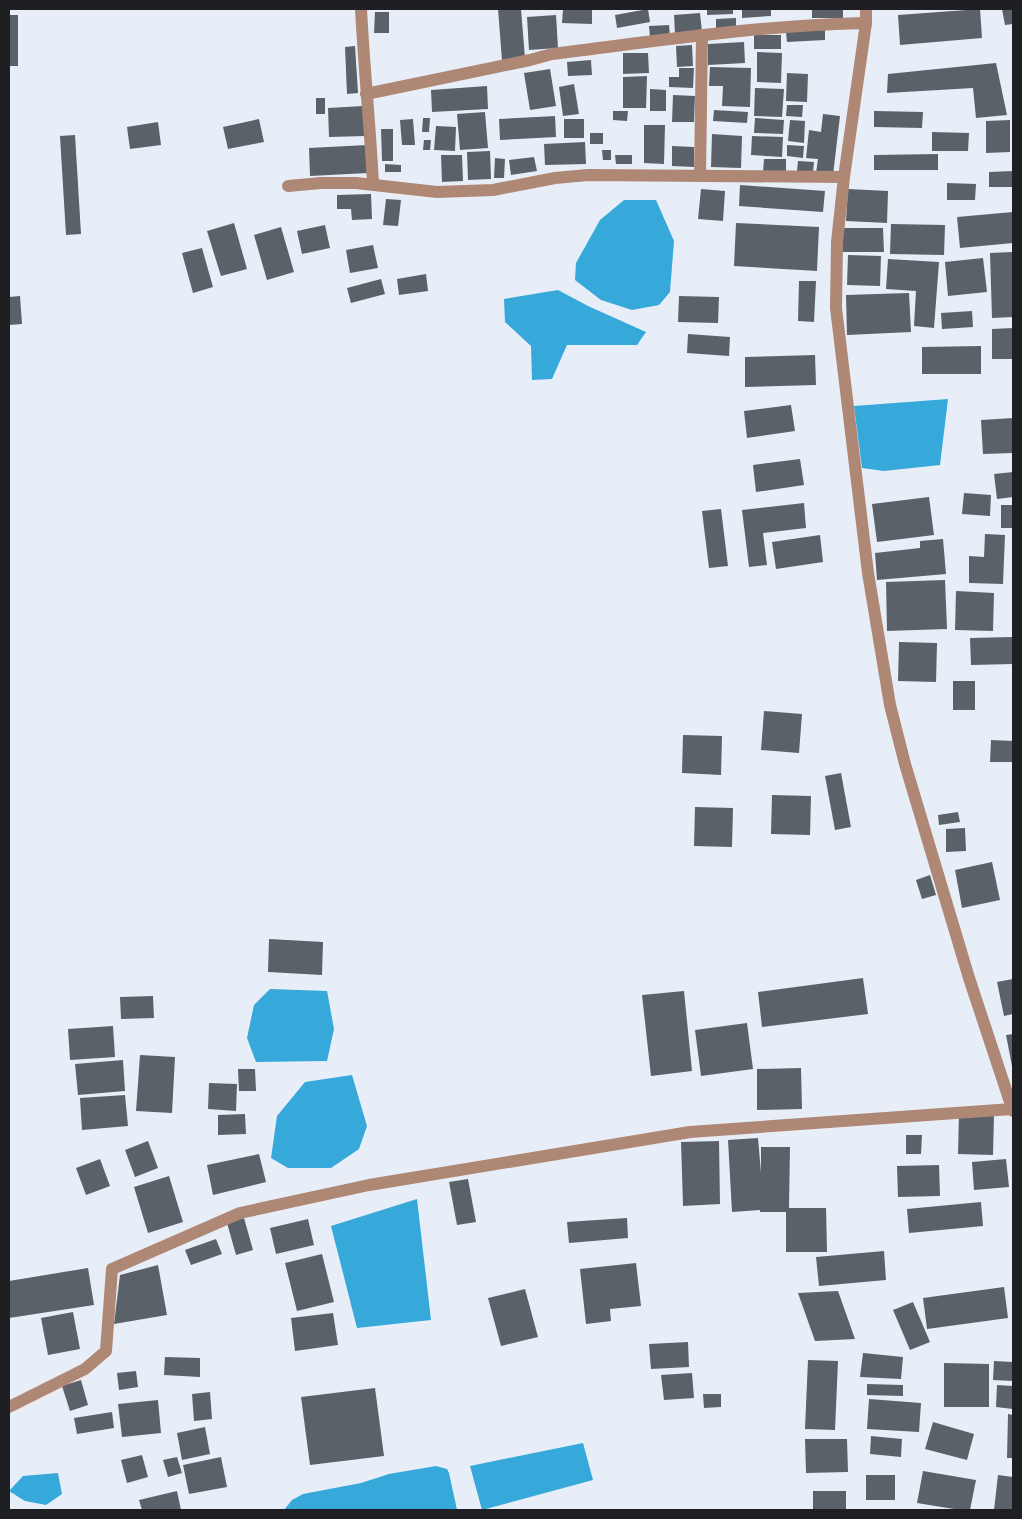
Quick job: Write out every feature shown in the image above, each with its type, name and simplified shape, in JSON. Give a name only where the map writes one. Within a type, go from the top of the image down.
[{"type":"street","points":[[362,9],[373,184]]},
{"type":"street","points":[[9,1406],[85,1369],[106,1351],[112,1269],[240,1213],[369,1184],[690,1132],[1013,1110],[969,978],[905,764],[890,704],[868,573],[836,308],[837,242],[866,23],[866,9]]},
{"type":"street","points":[[366,94],[552,54],[702,35],[866,23]]},
{"type":"street","points":[[700,176],[702,35]]},
{"type":"street","points":[[288,186],[321,183],[373,184],[437,192],[492,190],[555,178],[588,175],[844,178]]},
{"type":"water","points":[[624,200],[656,200],[674,241],[670,292],[659,305],[632,310],[601,300],[575,280],[576,263],[600,220]]},
{"type":"water","points":[[558,290],[588,306],[646,332],[637,345],[567,345],[552,379],[532,380],[531,346],[505,322],[504,299]]},
{"type":"water","points":[[948,399],[940,465],[884,471],[862,468],[854,406]]},
{"type":"water","points":[[270,989],[327,991],[334,1029],[327,1061],[256,1062],[247,1038],[254,1005]]},
{"type":"water","points":[[352,1075],[367,1126],[359,1149],[331,1168],[288,1168],[271,1158],[277,1116],[305,1082]]},
{"type":"water","points":[[417,1199],[431,1320],[357,1328],[331,1226]]},
{"type":"water","points":[[583,1443],[593,1480],[482,1510],[470,1466]]},
{"type":"water","points":[[436,1466],[447,1469],[449,1473],[457,1510],[284,1510],[292,1500],[303,1494],[361,1483],[389,1474]]},
{"type":"water","points":[[58,1473],[62,1494],[46,1505],[25,1501],[9,1491],[23,1476]]},
{"type":"building","points":[[498,9],[521,9],[525,58],[502,60]]},
{"type":"building","points":[[563,9],[592,9],[592,24],[562,23]]},
{"type":"building","points":[[648,9],[650,22],[617,28],[615,15]]},
{"type":"building","points":[[707,9],[733,9],[733,14],[707,15]]},
{"type":"building","points":[[742,9],[771,9],[771,16],[742,18]]},
{"type":"building","points":[[812,9],[843,9],[843,18],[812,18]]},
{"type":"building","points":[[980,9],[982,38],[900,45],[898,15]]},
{"type":"building","points":[[1002,9],[1013,9],[1013,24],[1005,25]]},
{"type":"building","points":[[375,12],[389,12],[389,33],[374,33]]},
{"type":"building","points":[[700,13],[702,32],[675,34],[674,15]]},
{"type":"building","points":[[9,15],[18,15],[18,66],[9,66]]},
{"type":"building","points":[[556,15],[558,48],[529,50],[527,17]]},
{"type":"building","points":[[736,18],[736,29],[716,30],[716,19]]},
{"type":"building","points":[[669,25],[670,36],[650,37],[649,26]]},
{"type":"building","points":[[825,30],[825,40],[787,42],[786,32]]},
{"type":"building","points":[[754,35],[781,35],[781,49],[754,49]]},
{"type":"building","points":[[744,42],[745,63],[708,65],[708,44]]},
{"type":"building","points":[[692,45],[693,66],[677,67],[676,46]]},
{"type":"building","points":[[355,46],[358,93],[347,94],[345,47]]},
{"type":"building","points":[[757,52],[782,53],[781,83],[757,82]]},
{"type":"building","points":[[623,53],[648,53],[649,73],[623,74]]},
{"type":"building","points":[[591,60],[592,75],[568,76],[567,62]]},
{"type":"building","points":[[996,63],[1007,115],[976,118],[973,88],[887,93],[888,74]]},
{"type":"building","points":[[710,67],[751,68],[750,107],[722,106],[723,86],[709,86]]},
{"type":"building","points":[[679,68],[694,68],[693,88],[669,87],[669,77],[679,77]]},
{"type":"building","points":[[550,69],[556,106],[530,110],[524,73]]},
{"type":"building","points":[[787,73],[808,74],[807,102],[786,101]]},
{"type":"building","points":[[647,76],[646,108],[623,108],[623,77]]},
{"type":"building","points":[[574,84],[579,114],[563,116],[559,87]]},
{"type":"building","points":[[487,86],[488,109],[432,112],[431,90]]},
{"type":"building","points":[[755,88],[784,89],[782,117],[754,116]]},
{"type":"building","points":[[650,89],[666,90],[666,111],[650,111]]},
{"type":"building","points":[[673,95],[695,96],[694,122],[672,122]]},
{"type":"building","points":[[316,98],[325,98],[325,114],[316,114]]},
{"type":"building","points":[[787,105],[803,105],[802,117],[786,116]]},
{"type":"building","points":[[363,106],[365,136],[329,137],[328,108]]},
{"type":"building","points":[[714,110],[748,112],[747,123],[713,121]]},
{"type":"building","points":[[613,111],[628,111],[627,121],[613,120]]},
{"type":"building","points":[[874,111],[923,112],[922,128],[874,127]]},
{"type":"building","points":[[485,112],[488,148],[460,150],[457,114]]},
{"type":"building","points":[[823,114],[840,116],[833,175],[816,173],[818,159],[806,158],[809,130],[821,132]]},
{"type":"building","points":[[555,116],[556,137],[500,140],[499,119]]},
{"type":"building","points":[[423,118],[430,118],[429,132],[422,132]]},
{"type":"building","points":[[755,118],[784,120],[783,134],[754,133]]},
{"type":"building","points":[[259,119],[264,142],[228,149],[223,127]]},
{"type":"building","points":[[413,119],[415,145],[402,145],[400,120]]},
{"type":"building","points":[[564,119],[584,119],[584,138],[564,138]]},
{"type":"building","points":[[790,120],[805,121],[804,143],[788,141]]},
{"type":"building","points":[[1010,120],[1010,152],[986,153],[986,121]]},
{"type":"building","points":[[158,122],[161,145],[130,149],[127,127]]},
{"type":"building","points":[[644,125],[665,125],[664,164],[644,163]]},
{"type":"building","points":[[436,126],[456,127],[455,151],[434,150]]},
{"type":"building","points":[[381,129],[393,129],[393,161],[382,161]]},
{"type":"building","points":[[932,132],[969,133],[968,151],[932,151]]},
{"type":"building","points":[[590,133],[603,133],[603,144],[590,144]]},
{"type":"building","points":[[712,134],[742,136],[741,168],[711,167]]},
{"type":"building","points":[[75,135],[81,234],[66,235],[60,136]]},
{"type":"building","points":[[752,136],[783,137],[782,157],[751,155]]},
{"type":"building","points":[[424,140],[431,140],[430,150],[423,150]]},
{"type":"building","points":[[585,142],[586,164],[545,165],[544,144]]},
{"type":"building","points":[[367,145],[368,173],[310,176],[309,148]]},
{"type":"building","points":[[787,145],[804,146],[803,158],[787,156]]},
{"type":"building","points":[[672,146],[694,147],[694,167],[672,166]]},
{"type":"building","points":[[602,150],[611,150],[611,160],[603,160]]},
{"type":"building","points":[[490,151],[491,179],[468,180],[467,152]]},
{"type":"building","points":[[938,154],[938,170],[874,170],[874,155]]},
{"type":"building","points":[[441,155],[462,155],[463,181],[442,182]]},
{"type":"building","points":[[615,155],[632,155],[632,164],[616,164]]},
{"type":"building","points":[[534,157],[537,171],[511,175],[509,160]]},
{"type":"building","points":[[495,158],[505,159],[504,178],[494,178]]},
{"type":"building","points":[[764,159],[786,159],[786,173],[763,172]]},
{"type":"building","points":[[798,161],[814,162],[813,172],[797,171]]},
{"type":"building","points":[[385,164],[401,165],[401,172],[385,172]]},
{"type":"building","points":[[1013,171],[1013,187],[989,187],[989,172]]},
{"type":"building","points":[[947,183],[976,184],[975,200],[947,200]]},
{"type":"building","points":[[740,185],[825,191],[823,212],[739,206]]},
{"type":"building","points":[[701,189],[725,191],[723,221],[698,219]]},
{"type":"building","points":[[848,189],[888,191],[887,223],[846,221]]},
{"type":"building","points":[[371,194],[372,219],[352,220],[351,209],[337,209],[337,195]]},
{"type":"building","points":[[386,199],[401,200],[398,226],[383,225]]},
{"type":"building","points":[[1013,212],[1013,243],[960,248],[957,217]]},
{"type":"building","points":[[234,223],[247,269],[221,276],[207,231]]},
{"type":"building","points":[[736,223],[819,227],[817,271],[734,266]]},
{"type":"building","points":[[891,224],[945,225],[944,255],[890,254]]},
{"type":"building","points":[[325,225],[330,248],[302,254],[297,231]]},
{"type":"building","points":[[281,227],[294,272],[267,280],[254,235]]},
{"type":"building","points":[[842,228],[883,228],[884,252],[842,252]]},
{"type":"building","points":[[373,245],[378,268],[350,273],[346,250]]},
{"type":"building","points":[[202,248],[213,287],[193,293],[182,253]]},
{"type":"building","points":[[1012,252],[1013,317],[992,318],[990,253]]},
{"type":"building","points":[[848,255],[881,256],[880,286],[847,285]]},
{"type":"building","points":[[983,258],[987,292],[948,296],[945,262]]},
{"type":"building","points":[[888,259],[939,262],[934,328],[914,326],[916,291],[886,289]]},
{"type":"building","points":[[426,274],[428,291],[399,295],[397,279]]},
{"type":"building","points":[[381,279],[385,294],[351,303],[347,288]]},
{"type":"building","points":[[799,281],[816,281],[814,322],[798,321]]},
{"type":"building","points":[[909,293],[911,332],[847,335],[846,295]]},
{"type":"building","points":[[20,296],[22,324],[9,325],[9,297]]},
{"type":"building","points":[[679,296],[719,297],[718,323],[678,322]]},
{"type":"building","points":[[972,311],[973,327],[942,329],[941,313]]},
{"type":"building","points":[[1013,328],[1013,359],[992,359],[992,329]]},
{"type":"building","points":[[688,334],[730,337],[729,356],[687,353]]},
{"type":"building","points":[[981,346],[981,374],[922,374],[922,347]]},
{"type":"building","points":[[815,355],[816,385],[745,387],[745,357]]},
{"type":"building","points":[[791,405],[795,431],[747,438],[744,411]]},
{"type":"building","points":[[1013,418],[1013,453],[983,454],[981,420]]},
{"type":"building","points":[[800,459],[804,485],[756,492],[753,465]]},
{"type":"building","points":[[1013,472],[1013,497],[997,499],[994,474]]},
{"type":"building","points":[[964,493],[991,495],[990,516],[962,514]]},
{"type":"building","points":[[929,497],[934,535],[877,542],[872,504]]},
{"type":"building","points":[[804,503],[806,528],[763,533],[767,565],[749,567],[742,510]]},
{"type":"building","points":[[1001,505],[1013,505],[1013,528],[1001,528]]},
{"type":"building","points":[[721,509],[728,566],[709,568],[702,511]]},
{"type":"building","points":[[985,534],[1005,535],[1003,584],[969,583],[969,556],[984,557]]},
{"type":"building","points":[[820,535],[823,562],[776,569],[772,542]]},
{"type":"building","points":[[943,539],[946,574],[877,580],[875,553],[920,548],[920,541]]},
{"type":"building","points":[[945,580],[947,629],[887,631],[886,582]]},
{"type":"building","points":[[956,591],[994,593],[993,631],[955,630]]},
{"type":"building","points":[[1012,637],[1013,664],[971,665],[970,638]]},
{"type":"building","points":[[899,642],[937,643],[936,682],[898,681]]},
{"type":"building","points":[[953,681],[975,681],[975,710],[953,710]]},
{"type":"building","points":[[764,711],[802,714],[799,753],[761,750]]},
{"type":"building","points":[[683,735],[722,736],[721,775],[682,773]]},
{"type":"building","points":[[991,740],[1013,741],[1013,762],[990,762]]},
{"type":"building","points":[[841,773],[851,827],[835,830],[825,776]]},
{"type":"building","points":[[772,795],[811,796],[810,835],[771,834]]},
{"type":"building","points":[[695,807],[733,808],[732,847],[694,846]]},
{"type":"building","points":[[958,812],[960,822],[939,825],[938,815]]},
{"type":"building","points":[[965,828],[966,851],[946,852],[946,829]]},
{"type":"building","points":[[992,862],[1000,900],[962,908],[955,870]]},
{"type":"building","points":[[930,875],[936,895],[922,899],[916,880]]},
{"type":"building","points":[[269,939],[323,942],[322,975],[268,972]]},
{"type":"building","points":[[863,978],[868,1014],[762,1027],[758,992]]},
{"type":"building","points":[[1013,979],[1013,1014],[1004,1016],[997,982]]},
{"type":"building","points":[[684,991],[692,1071],[651,1076],[642,995]]},
{"type":"building","points":[[153,996],[154,1018],[121,1019],[120,997]]},
{"type":"building","points":[[747,1023],[753,1069],[701,1076],[695,1030]]},
{"type":"building","points":[[113,1026],[115,1057],[70,1060],[68,1029]]},
{"type":"building","points":[[1013,1034],[1013,1066],[1012,1066],[1006,1035]]},
{"type":"building","points":[[140,1055],[175,1057],[172,1113],[136,1111]]},
{"type":"building","points":[[123,1060],[125,1091],[78,1095],[75,1064]]},
{"type":"building","points":[[801,1068],[802,1109],[757,1110],[757,1069]]},
{"type":"building","points":[[238,1069],[255,1069],[256,1091],[239,1091]]},
{"type":"building","points":[[209,1083],[237,1084],[236,1111],[208,1109]]},
{"type":"building","points":[[125,1095],[128,1126],[82,1130],[80,1098]]},
{"type":"building","points":[[959,1113],[994,1114],[993,1155],[958,1154]]},
{"type":"building","points":[[245,1114],[246,1134],[218,1135],[218,1115]]},
{"type":"building","points":[[906,1135],[922,1135],[921,1154],[906,1154]]},
{"type":"building","points":[[758,1138],[761,1173],[761,1147],[790,1147],[789,1208],[826,1208],[827,1252],[786,1252],[786,1212],[760,1212],[760,1210],[732,1212],[728,1140]]},
{"type":"building","points":[[148,1141],[158,1168],[135,1177],[125,1150]]},
{"type":"building","points":[[719,1141],[720,1204],[683,1206],[681,1142]]},
{"type":"building","points":[[259,1154],[266,1182],[213,1195],[207,1165]]},
{"type":"building","points":[[100,1159],[110,1186],[86,1195],[76,1168]]},
{"type":"building","points":[[1006,1159],[1009,1187],[974,1190],[972,1162]]},
{"type":"building","points":[[939,1165],[940,1196],[898,1197],[897,1166]]},
{"type":"building","points":[[169,1176],[183,1222],[148,1233],[134,1187]]},
{"type":"building","points":[[468,1179],[476,1222],[457,1225],[449,1182]]},
{"type":"building","points":[[981,1202],[983,1226],[909,1233],[907,1209]]},
{"type":"building","points":[[244,1218],[253,1250],[236,1255],[227,1223]]},
{"type":"building","points":[[627,1218],[628,1238],[569,1243],[567,1222]]},
{"type":"building","points":[[308,1219],[314,1245],[276,1254],[270,1228]]},
{"type":"building","points":[[216,1239],[222,1254],[191,1265],[185,1250]]},
{"type":"building","points":[[884,1251],[886,1280],[819,1286],[816,1257]]},
{"type":"building","points":[[322,1254],[334,1302],[297,1311],[285,1263]]},
{"type":"building","points":[[636,1263],[641,1306],[610,1309],[611,1321],[586,1324],[580,1269]]},
{"type":"building","points":[[158,1265],[167,1315],[114,1324],[120,1275]]},
{"type":"building","points":[[88,1268],[94,1305],[9,1318],[9,1281]]},
{"type":"building","points":[[1004,1287],[1008,1318],[927,1329],[923,1298]]},
{"type":"building","points":[[525,1289],[538,1337],[501,1346],[488,1298]]},
{"type":"building","points":[[838,1291],[855,1339],[815,1341],[798,1293]]},
{"type":"building","points":[[913,1302],[930,1342],[910,1350],[893,1310]]},
{"type":"building","points":[[73,1312],[80,1349],[48,1355],[41,1318]]},
{"type":"building","points":[[333,1313],[338,1345],[295,1351],[291,1318]]},
{"type":"building","points":[[688,1342],[689,1367],[651,1369],[649,1344]]},
{"type":"building","points":[[863,1353],[903,1357],[901,1379],[860,1377]]},
{"type":"building","points":[[165,1357],[200,1358],[200,1377],[164,1375]]},
{"type":"building","points":[[808,1360],[838,1361],[835,1430],[805,1429]]},
{"type":"building","points":[[994,1361],[1013,1362],[1013,1381],[993,1380]]},
{"type":"building","points":[[944,1363],[989,1364],[989,1407],[944,1407]]},
{"type":"building","points":[[136,1371],[138,1387],[119,1390],[117,1373]]},
{"type":"building","points":[[692,1373],[694,1398],[664,1400],[661,1375]]},
{"type":"building","points":[[81,1380],[88,1405],[70,1411],[62,1386]]},
{"type":"building","points":[[867,1384],[903,1385],[903,1396],[867,1395]]},
{"type":"building","points":[[997,1385],[1013,1386],[1013,1409],[996,1407]]},
{"type":"building","points":[[375,1388],[384,1456],[310,1465],[301,1397]]},
{"type":"building","points":[[210,1392],[212,1419],[194,1421],[192,1394]]},
{"type":"building","points":[[703,1394],[721,1394],[721,1407],[704,1408]]},
{"type":"building","points":[[869,1399],[921,1403],[919,1432],[867,1429]]},
{"type":"building","points":[[158,1400],[161,1433],[122,1437],[118,1404]]},
{"type":"building","points":[[112,1412],[114,1428],[77,1434],[74,1418]]},
{"type":"building","points":[[1008,1414],[1013,1415],[1013,1458],[1007,1458]]},
{"type":"building","points":[[933,1422],[974,1434],[967,1460],[925,1449]]},
{"type":"building","points":[[205,1427],[210,1454],[182,1460],[177,1433]]},
{"type":"building","points":[[871,1436],[902,1439],[901,1457],[870,1454]]},
{"type":"building","points":[[805,1439],[847,1439],[848,1472],[806,1473]]},
{"type":"building","points":[[142,1455],[148,1477],[127,1483],[121,1460]]},
{"type":"building","points":[[177,1457],[182,1473],[168,1477],[163,1460]]},
{"type":"building","points":[[221,1457],[227,1487],[189,1494],[183,1465]]},
{"type":"building","points":[[923,1471],[976,1480],[970,1510],[917,1503]]},
{"type":"building","points":[[866,1475],[895,1475],[895,1500],[866,1500]]},
{"type":"building","points":[[998,1475],[1013,1477],[1013,1510],[994,1510]]},
{"type":"building","points":[[177,1491],[181,1510],[142,1510],[139,1500]]},
{"type":"building","points":[[813,1491],[846,1491],[846,1510],[813,1510]]}]
